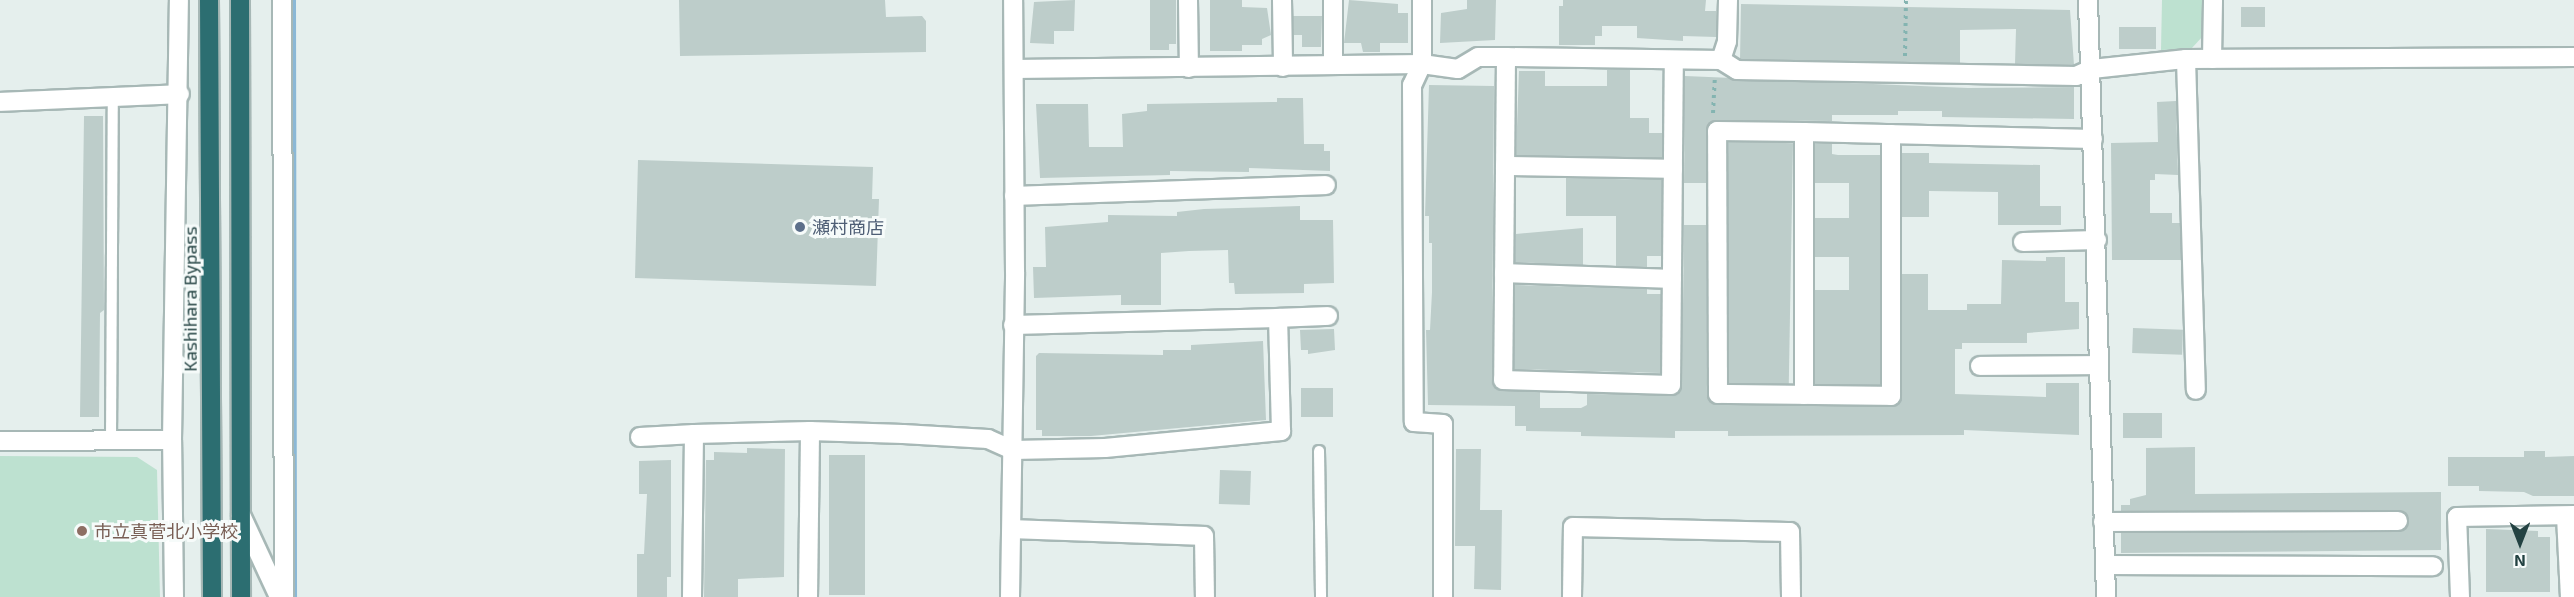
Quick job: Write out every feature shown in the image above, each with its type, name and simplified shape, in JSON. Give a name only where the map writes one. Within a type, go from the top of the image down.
[{"type":"highway","name":"Kashihara Bypass","points":[[209,0],[212,597]]},
{"type":"highway","points":[[240,0],[241,597]]},
{"type":"street","points":[[174,597],[172,440],[180,94],[179,0]]},
{"type":"street","points":[[282,0],[284,597]]},
{"type":"street","points":[[1010,597],[1013,450],[1013,0]]},
{"type":"street","points":[[1188,0],[1189,68]]},
{"type":"street","points":[[1282,0],[1283,67]]},
{"type":"street","points":[[1333,0],[1333,66]]},
{"type":"street","points":[[1422,0],[1422,64],[1412,85],[1414,422],[1443,424],[1443,597]]},
{"type":"street","points":[[1721,60],[1727,41],[1728,0]]},
{"type":"street","points":[[2088,0],[2092,69],[2106,597]]},
{"type":"street","points":[[2212,59],[2213,0]]},
{"type":"street","points":[[1014,69],[1422,64],[1458,69],[1478,57],[1506,57],[1721,60],[1737,70],[2076,76],[2092,69],[2186,59],[2574,57]]},
{"type":"street","points":[[1506,57],[1503,380],[1671,386],[1674,60]]},
{"type":"street","points":[[2186,59],[2196,390]]},
{"type":"street","points":[[0,102],[112,95],[180,94]]},
{"type":"street","points":[[1891,134],[1891,396],[1718,394],[1717,131],[1804,132],[2093,138]]},
{"type":"street","points":[[1804,132],[1804,395]]},
{"type":"street","points":[[1505,166],[1673,169]]},
{"type":"street","points":[[1014,196],[1326,186]]},
{"type":"street","points":[[2023,242],[2097,240]]},
{"type":"street","points":[[1504,273],[1672,279]]},
{"type":"street","points":[[1013,325],[1328,316]]},
{"type":"street","points":[[640,437],[810,431],[988,440],[1013,450],[1105,448],[1281,431],[1278,318]]},
{"type":"street","points":[[1980,366],[2099,365]]},
{"type":"street","points":[[808,597],[810,431]]},
{"type":"street","points":[[692,597],[694,434]]},
{"type":"street","points":[[0,441],[172,440]]},
{"type":"street","points":[[240,513],[279,597]]},
{"type":"street","points":[[2460,597],[2457,517],[2570,516],[2570,597]]},
{"type":"street","points":[[2103,522],[2398,520]]},
{"type":"street","points":[[1572,597],[1572,528],[1790,532],[1791,597]]},
{"type":"street","points":[[1012,529],[1204,536],[1205,597]]},
{"type":"street","points":[[2105,565],[2433,566]]},
{"type":"lane","points":[[111,440],[112,95]]},
{"type":"lane","points":[[1319,451],[1321,597]]},
{"type":"path","points":[[1904,74],[1906,0]]},
{"type":"path","points":[[1717,131],[1714,107],[1715,74],[1721,60]]},
{"type":"green space","points":[[2162,0],[2203,0],[2203,36],[2191,49],[2161,50]]},
{"type":"green space","name":"市立真菅北小学校","points":[[0,456],[137,457],[157,470],[160,597],[0,597]]},
{"type":"building","points":[[679,0],[885,0],[886,17],[922,16],[926,21],[926,52],[680,56]]},
{"type":"building","points":[[1075,0],[1074,31],[1054,31],[1054,44],[1030,43],[1034,2]]},
{"type":"building","points":[[1150,0],[1176,0],[1176,44],[1169,44],[1169,50],[1150,50]]},
{"type":"building","points":[[1210,0],[1242,0],[1242,7],[1267,8],[1271,35],[1262,39],[1262,45],[1242,45],[1242,51],[1210,51]]},
{"type":"building","points":[[1349,0],[1398,4],[1398,13],[1408,13],[1408,43],[1380,43],[1380,52],[1363,52],[1361,43],[1344,43]]},
{"type":"building","points":[[1467,0],[1496,0],[1495,40],[1440,43],[1441,13],[1467,9]]},
{"type":"building","points":[[1563,0],[1706,0],[1705,11],[1716,11],[1716,37],[1683,36],[1683,41],[1637,38],[1637,26],[1602,26],[1602,36],[1595,36],[1595,45],[1559,45],[1559,6],[1563,6]]},
{"type":"building","points":[[1741,4],[2070,10],[2074,65],[2015,64],[2016,29],[1960,30],[1960,63],[1740,59]]},
{"type":"building","points":[[2241,7],[2265,7],[2265,27],[2241,27]]},
{"type":"building","points":[[1293,16],[1322,16],[1321,47],[1302,47],[1302,35],[1294,35]]},
{"type":"building","points":[[2119,27],[2156,27],[2156,49],[2119,49]]},
{"type":"building","points":[[1607,70],[1630,70],[1630,118],[1649,118],[1649,133],[1662,133],[1662,158],[1516,155],[1519,71],[1545,71],[1545,86],[1607,86]]},
{"type":"building","points":[[1685,76],[1968,88],[2074,87],[2074,119],[1942,117],[1942,111],[1898,111],[1898,115],[1832,115],[1832,121],[1717,120],[1706,130],[1706,183],[1684,183]]},
{"type":"building","points":[[1429,85],[1494,86],[1492,380],[1498,390],[1540,392],[1540,408],[1581,408],[1587,405],[1587,394],[1677,395],[1682,385],[1684,225],[1706,225],[1707,394],[1713,404],[1896,406],[1902,396],[1902,274],[1928,274],[1928,310],[1967,310],[1967,304],[2001,304],[2002,260],[2046,261],[2046,257],[2065,257],[2065,302],[2079,302],[2079,329],[2027,333],[2027,343],[1962,343],[1962,349],[1955,349],[1955,394],[2046,397],[2046,383],[2079,383],[2079,435],[1964,430],[1964,435],[1728,436],[1728,431],[1675,431],[1675,438],[1581,436],[1581,432],[1526,431],[1526,426],[1515,426],[1515,406],[1428,405],[1426,330],[1430,330],[1432,292],[1432,243],[1429,243],[1429,216],[1425,216]]},
{"type":"building","points":[[1277,98],[1303,98],[1304,144],[1324,144],[1324,151],[1330,151],[1330,171],[1249,168],[1249,172],[1170,171],[1170,175],[1040,178],[1036,104],[1088,104],[1089,147],[1123,147],[1122,114],[1147,111],[1147,104],[1277,102]]},
{"type":"building","points":[[2176,101],[2178,175],[2155,174],[2155,180],[2150,180],[2150,213],[2172,213],[2172,223],[2180,223],[2181,260],[2112,260],[2111,143],[2158,142],[2157,102]]},
{"type":"building","points":[[84,116],[103,116],[104,310],[100,313],[99,417],[80,417]]},
{"type":"building","points":[[1728,142],[1793,143],[1789,384],[1724,383]]},
{"type":"building","points":[[1815,144],[1832,144],[1832,154],[1880,155],[1880,385],[1815,384],[1815,290],[1849,290],[1849,257],[1815,257],[1815,218],[1849,218],[1849,183],[1815,183]]},
{"type":"building","points":[[1902,153],[1929,153],[1929,163],[2040,165],[2040,206],[2061,206],[2061,225],[1998,225],[1998,192],[1929,191],[1929,217],[1902,217]]},
{"type":"building","points":[[638,160],[873,167],[872,199],[879,199],[876,286],[635,278]]},
{"type":"building","points":[[1566,178],[1662,180],[1661,256],[1647,256],[1647,267],[1616,266],[1616,216],[1566,216]]},
{"type":"building","points":[[1300,206],[1300,220],[1333,220],[1334,283],[1304,284],[1304,293],[1235,294],[1234,283],[1229,283],[1228,250],[1189,251],[1161,253],[1161,305],[1121,305],[1121,295],[1034,298],[1033,267],[1046,267],[1045,227],[1108,222],[1108,215],[1177,216],[1177,212],[1204,209]]},
{"type":"building","points":[[1583,228],[1583,265],[1515,262],[1516,234]]},
{"type":"building","points":[[1515,285],[1647,289],[1647,294],[1661,294],[1660,373],[1514,369]]},
{"type":"building","points":[[2133,328],[2183,330],[2182,355],[2132,353]]},
{"type":"building","points":[[1334,329],[1335,350],[1308,354],[1308,350],[1301,350],[1300,330]]},
{"type":"building","points":[[1263,341],[1266,420],[1091,436],[1042,436],[1042,430],[1036,430],[1036,356],[1039,353],[1163,355],[1163,350],[1191,350],[1191,345]]},
{"type":"building","points":[[1301,388],[1333,388],[1333,417],[1301,417]]},
{"type":"building","points":[[2123,413],[2162,413],[2162,438],[2123,438]]},
{"type":"building","points":[[2195,447],[2195,494],[2441,492],[2441,550],[2121,553],[2121,533],[2398,532],[2408,526],[2407,515],[2398,510],[2121,511],[2121,505],[2130,505],[2130,499],[2146,495],[2146,448]]},
{"type":"building","points":[[747,448],[785,449],[784,577],[738,579],[738,597],[704,597],[706,460],[714,460],[714,452],[747,453]]},
{"type":"building","points":[[1456,449],[1481,449],[1480,510],[1502,510],[1501,590],[1474,589],[1475,546],[1455,546]]},
{"type":"building","points":[[2524,451],[2545,451],[2545,457],[2574,456],[2574,496],[2533,496],[2524,492],[2479,491],[2479,486],[2448,486],[2448,457],[2524,457]]},
{"type":"building","points":[[829,455],[865,455],[865,595],[829,595]]},
{"type":"building","points":[[671,460],[671,577],[667,577],[667,597],[637,597],[637,554],[644,554],[647,494],[639,494],[639,461]]},
{"type":"building","points":[[1220,470],[1251,471],[1250,505],[1219,504]]},
{"type":"building","points":[[2486,529],[2538,531],[2538,537],[2550,537],[2550,592],[2486,592]]},
{"type":"waterway","points":[[292,0],[293,597]]},
{"type":"place","name":"瀬村商店","points":[[800,227]]},
{"type":"place","name":"市立真菅北小学校","points":[[82,531]]}]
